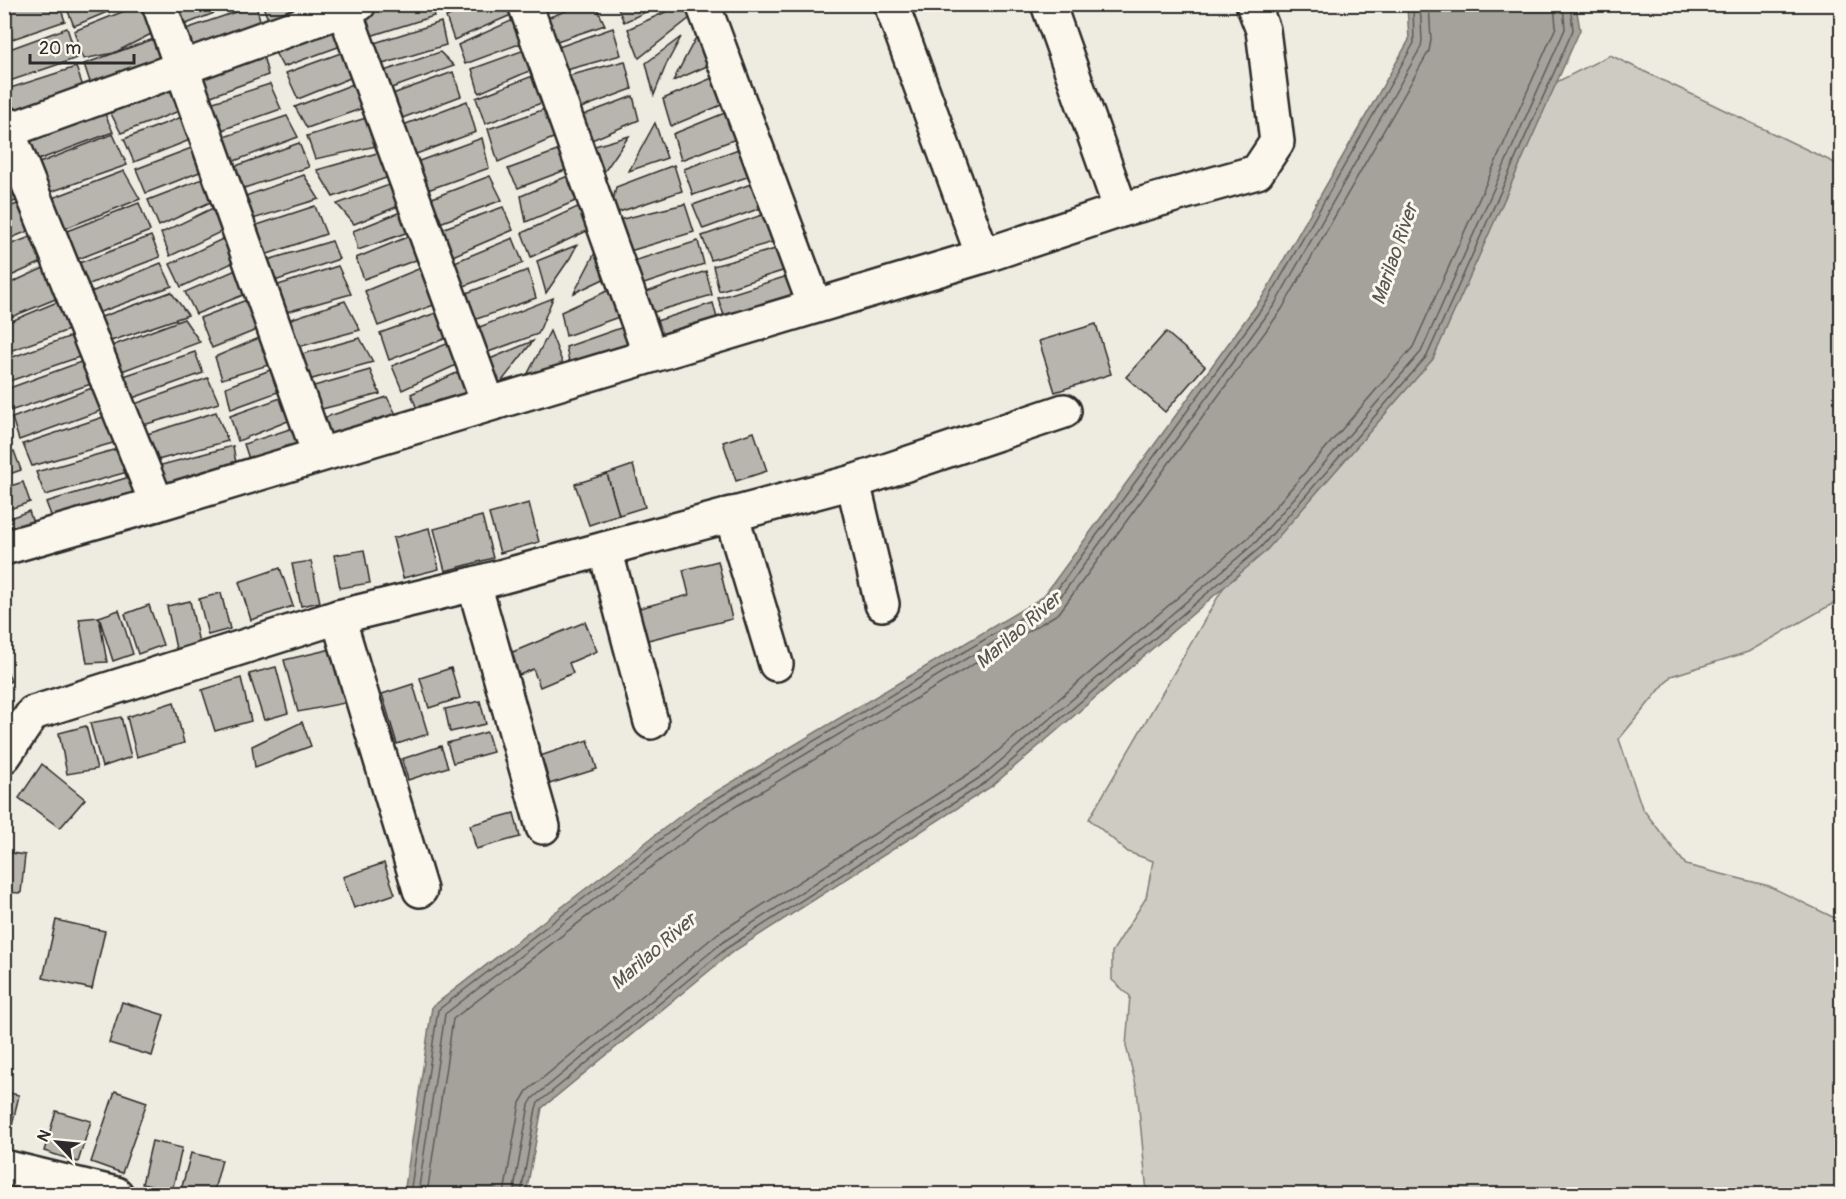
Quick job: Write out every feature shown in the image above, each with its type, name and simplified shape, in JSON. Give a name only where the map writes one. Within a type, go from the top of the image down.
[{"type":"street","points":[[159,4],[319,454]]},
{"type":"street","points":[[525,4],[650,355]]},
{"type":"street","points":[[703,4],[814,306]]},
{"type":"street","points":[[891,4],[983,256]]},
{"type":"street","points":[[1048,4],[1121,210]]},
{"type":"street","points":[[4,548],[983,256],[1121,210],[1257,172],[1277,141],[1263,30],[1253,4]]},
{"type":"street","points":[[157,504],[6,129],[182,69],[348,6],[488,403]]},
{"type":"street","points":[[4,756],[33,713],[338,617],[474,584],[853,482],[1064,411]]},
{"type":"street","points":[[853,482],[882,604]]},
{"type":"street","points":[[731,514],[776,664]]},
{"type":"street","points":[[605,549],[651,722]]},
{"type":"street","points":[[474,584],[543,827]]},
{"type":"street","points":[[338,617],[420,890]]},
{"type":"street","points":[[4,1167],[117,1194]]},
{"type":"shaded area","points":[[1610,55],[1841,166],[1841,599],[1748,652],[1671,676],[1619,739],[1642,808],[1686,865],[1769,886],[1841,921],[1841,1194],[1147,1193],[1137,1089],[1126,1046],[1130,996],[1112,980],[1112,952],[1146,898],[1153,861],[1128,852],[1089,819],[1276,497],[1517,102]]},
{"type":"water","name":"Marilao River","points":[[1407,5],[1576,5],[1580,30],[1433,359],[1265,552],[992,786],[731,953],[542,1108],[526,1194],[404,1194],[432,1007],[697,803],[1043,597],[1263,296],[1409,40]]},
{"type":"building","points":[[20,4],[59,4],[65,21],[4,42],[4,10]]},
{"type":"building","points":[[65,4],[126,4],[74,26]]},
{"type":"building","points":[[142,4],[151,4],[159,30],[114,53],[83,59],[74,31]]},
{"type":"building","points":[[167,4],[237,4],[176,28]]},
{"type":"building","points":[[262,4],[332,4],[272,29]]},
{"type":"building","points":[[388,4],[430,4],[434,16],[367,37],[357,15]]},
{"type":"building","points":[[474,4],[516,4],[518,12],[454,40],[446,17]]},
{"type":"building","points":[[534,4],[562,4],[538,13]]},
{"type":"building","points":[[584,4],[595,4],[605,25],[548,44],[539,21]]},
{"type":"building","points":[[616,4],[663,4],[624,22]]},
{"type":"building","points":[[683,4],[691,4],[695,14],[639,58],[628,29]]},
{"type":"building","points":[[256,5],[263,31],[185,60],[177,32]]},
{"type":"building","points":[[522,16],[530,40],[465,64],[458,45]]},
{"type":"building","points":[[339,20],[349,43],[283,67],[271,45]]},
{"type":"building","points":[[441,22],[446,45],[376,66],[368,45]]},
{"type":"building","points":[[702,26],[714,63],[673,81]]},
{"type":"building","points":[[67,28],[77,58],[4,83],[4,51]]},
{"type":"building","points":[[613,28],[621,55],[559,72],[550,50]]},
{"type":"building","points":[[162,36],[171,64],[93,91],[84,64]]},
{"type":"building","points":[[681,37],[666,65],[654,95],[646,63]]},
{"type":"building","points":[[530,48],[536,68],[479,93],[472,69]]},
{"type":"building","points":[[349,50],[360,74],[298,99],[286,73]]},
{"type":"building","points":[[262,51],[268,75],[203,99],[194,75]]},
{"type":"building","points":[[440,52],[454,66],[386,90],[381,72]]},
{"type":"building","points":[[625,61],[632,89],[573,111],[560,78]]},
{"type":"building","points":[[76,67],[86,95],[11,122],[4,99],[4,90]]},
{"type":"building","points":[[453,72],[461,96],[397,120],[387,96]]},
{"type":"building","points":[[543,72],[552,99],[485,124],[476,98]]},
{"type":"building","points":[[719,75],[731,101],[671,126],[663,99]]},
{"type":"building","points":[[176,78],[187,108],[121,133],[107,106]]},
{"type":"building","points":[[358,82],[369,106],[307,128],[295,107]]},
{"type":"building","points":[[270,84],[281,109],[216,132],[204,105]]},
{"type":"building","points":[[633,96],[639,120],[587,142],[578,117]]},
{"type":"building","points":[[467,101],[476,132],[408,157],[398,127]]},
{"type":"building","points":[[101,105],[113,132],[30,163],[19,138]]},
{"type":"building","points":[[548,108],[560,135],[498,162],[488,129]]},
{"type":"building","points":[[732,110],[741,137],[681,160],[673,134]]},
{"type":"building","points":[[187,115],[195,138],[134,162],[124,139]]},
{"type":"building","points":[[376,115],[386,144],[315,159],[307,136]]},
{"type":"building","points":[[287,116],[298,137],[229,163],[221,138]]},
{"type":"building","points":[[655,123],[667,158],[629,171]]},
{"type":"building","points":[[113,134],[127,165],[39,196],[29,167]]},
{"type":"building","points":[[629,136],[600,178],[588,148]]},
{"type":"building","points":[[482,138],[489,168],[422,192],[411,164]]},
{"type":"building","points":[[299,143],[309,167],[238,190],[233,167]]},
{"type":"building","points":[[202,144],[210,168],[146,193],[136,169]]},
{"type":"building","points":[[568,147],[576,166],[518,188],[508,169]]},
{"type":"building","points":[[744,147],[756,174],[693,195],[684,169]]},
{"type":"building","points":[[388,150],[397,174],[333,197],[317,170]]},
{"type":"building","points":[[674,165],[682,191],[610,215],[616,187]]},
{"type":"building","points":[[124,171],[140,199],[56,232],[42,202]]},
{"type":"building","points":[[577,172],[585,197],[526,222],[521,196]]},
{"type":"building","points":[[10,173],[25,198],[4,205],[4,175]]},
{"type":"building","points":[[304,175],[319,199],[246,221],[240,198]]},
{"type":"building","points":[[210,176],[219,198],[159,226],[148,200]]},
{"type":"building","points":[[490,176],[502,200],[437,224],[427,200]]},
{"type":"building","points":[[400,181],[406,203],[354,224],[337,204]]},
{"type":"building","points":[[759,181],[769,205],[703,229],[693,205]]},
{"type":"building","points":[[28,200],[38,227],[4,241],[4,209]]},
{"type":"building","points":[[139,203],[150,231],[68,263],[59,234]]},
{"type":"building","points":[[586,203],[589,230],[531,257],[522,233]]},
{"type":"building","points":[[685,204],[694,232],[623,253],[610,222]]},
{"type":"building","points":[[219,205],[229,228],[170,256],[161,233]]},
{"type":"building","points":[[315,206],[326,234],[259,257],[251,227]]},
{"type":"building","points":[[503,207],[513,230],[448,258],[436,231]]},
{"type":"building","points":[[408,209],[417,229],[358,250],[353,231]]},
{"type":"building","points":[[773,211],[783,239],[711,260],[702,236]]},
{"type":"building","points":[[43,232],[49,259],[4,279],[4,247]]},
{"type":"building","points":[[417,233],[427,256],[364,279],[356,258]]},
{"type":"building","points":[[233,234],[243,258],[181,287],[170,264]]},
{"type":"building","points":[[151,236],[160,257],[79,288],[71,266]]},
{"type":"building","points":[[513,238],[523,263],[459,288],[450,264]]},
{"type":"building","points":[[332,241],[339,259],[269,283],[264,261]]},
{"type":"building","points":[[698,241],[704,264],[635,287],[627,263]]},
{"type":"building","points":[[600,243],[612,275],[574,293]]},
{"type":"building","points":[[577,245],[570,258],[546,293],[537,261]]},
{"type":"building","points":[[783,247],[792,268],[719,291],[713,266]]},
{"type":"building","points":[[161,263],[172,286],[92,315],[84,295]]},
{"type":"building","points":[[428,265],[439,303],[378,326],[365,291]]},
{"type":"building","points":[[48,266],[63,296],[4,320],[4,286]]},
{"type":"building","points":[[245,266],[253,291],[196,314],[185,292]]},
{"type":"building","points":[[338,266],[351,294],[279,314],[269,288]]},
{"type":"building","points":[[528,270],[536,298],[471,321],[461,295]]},
{"type":"building","points":[[706,271],[712,295],[644,315],[638,295]]},
{"type":"building","points":[[794,274],[802,301],[727,324],[718,298]]},
{"type":"building","points":[[618,286],[627,314],[566,336],[561,312]]},
{"type":"building","points":[[171,292],[188,315],[105,343],[93,320]]},
{"type":"building","points":[[254,297],[264,327],[212,348],[200,318]]},
{"type":"building","points":[[553,298],[538,334],[480,355],[472,330]]},
{"type":"building","points":[[62,300],[77,327],[4,353],[4,324]]},
{"type":"building","points":[[345,301],[360,330],[294,348],[282,322]]},
{"type":"building","points":[[713,303],[719,326],[656,344],[647,324]]},
{"type":"building","points":[[447,309],[457,334],[389,360],[380,333]]},
{"type":"building","points":[[184,319],[200,342],[114,374],[106,348]]},
{"type":"building","points":[[632,324],[640,350],[571,371],[566,347]]},
{"type":"building","points":[[1096,324],[1111,374],[1055,392],[1039,341]]},
{"type":"building","points":[[550,331],[563,364],[524,381]]},
{"type":"building","points":[[1166,332],[1205,366],[1165,412],[1126,377]]},
{"type":"building","points":[[77,334],[85,355],[4,383],[4,360]]},
{"type":"building","points":[[266,335],[278,362],[222,379],[215,357]]},
{"type":"building","points":[[360,338],[373,362],[305,381],[295,356]]},
{"type":"building","points":[[459,339],[467,360],[402,390],[392,366]]},
{"type":"building","points":[[533,341],[495,390],[485,361]]},
{"type":"building","points":[[195,352],[203,373],[127,400],[118,378]]},
{"type":"building","points":[[89,359],[97,382],[4,413],[4,390]]},
{"type":"building","points":[[278,367],[286,389],[231,409],[226,387]]},
{"type":"building","points":[[467,368],[474,393],[419,414],[411,394]]},
{"type":"building","points":[[370,370],[380,394],[314,411],[307,388]]},
{"type":"building","points":[[208,378],[219,403],[133,428],[129,406]]},
{"type":"building","points":[[100,385],[108,408],[19,440],[12,418]]},
{"type":"building","points":[[289,395],[298,417],[238,441],[230,416]]},
{"type":"building","points":[[387,397],[398,418],[326,442],[317,420]]},
{"type":"building","points":[[216,412],[228,441],[154,461],[147,434]]},
{"type":"building","points":[[112,414],[120,441],[32,466],[23,444]]},
{"type":"building","points":[[299,426],[306,453],[252,468],[244,444]]},
{"type":"building","points":[[754,432],[767,471],[736,481],[723,442]]},
{"type":"building","points":[[233,446],[237,469],[161,492],[154,467]]},
{"type":"building","points":[[124,447],[131,471],[45,495],[36,472]]},
{"type":"building","points":[[14,451],[21,470],[4,476],[4,455]]},
{"type":"building","points":[[633,465],[645,507],[619,515],[607,474]]},
{"type":"building","points":[[607,474],[619,515],[589,525],[575,484]]},
{"type":"building","points":[[136,475],[144,500],[55,526],[46,502]]},
{"type":"building","points":[[23,482],[30,502],[4,511],[4,488]]},
{"type":"building","points":[[529,503],[539,542],[500,553],[489,514]]},
{"type":"building","points":[[29,511],[36,532],[4,543],[4,520]]},
{"type":"building","points":[[482,516],[493,558],[445,571],[434,529]]},
{"type":"building","points":[[429,528],[439,569],[403,578],[393,538]]},
{"type":"building","points":[[364,550],[370,583],[340,588],[334,555]]},
{"type":"building","points":[[311,561],[320,602],[301,606],[292,564]]},
{"type":"building","points":[[718,561],[732,619],[644,641],[636,609],[689,595],[683,570]]},
{"type":"building","points":[[280,568],[293,606],[251,620],[239,582]]},
{"type":"building","points":[[221,593],[230,629],[208,635],[199,599]]},
{"type":"building","points":[[190,601],[199,643],[176,649],[167,606]]},
{"type":"building","points":[[149,605],[163,645],[138,654],[125,614]]},
{"type":"building","points":[[119,610],[133,654],[113,661],[99,617]]},
{"type":"building","points":[[99,617],[107,662],[87,663],[79,619]]},
{"type":"building","points":[[585,622],[597,651],[569,663],[573,673],[540,687],[533,669],[517,676],[508,654]]},
{"type":"building","points":[[336,648],[350,702],[298,712],[284,660]]},
{"type":"building","points":[[4,664],[11,681],[4,684]]},
{"type":"building","points":[[276,667],[288,713],[264,720],[249,674]]},
{"type":"building","points":[[451,668],[460,698],[429,708],[420,678]]},
{"type":"building","points":[[241,678],[251,721],[215,731],[202,690]]},
{"type":"building","points":[[413,684],[428,734],[397,744],[382,694]]},
{"type":"building","points":[[480,701],[486,724],[450,732],[445,709]]},
{"type":"building","points":[[174,702],[184,743],[137,757],[127,717]]},
{"type":"building","points":[[121,717],[131,757],[102,767],[90,723]]},
{"type":"building","points":[[302,722],[311,746],[255,767],[252,746]]},
{"type":"building","points":[[86,726],[97,769],[67,774],[59,733]]},
{"type":"building","points":[[487,732],[493,752],[453,763],[447,743]]},
{"type":"building","points":[[588,740],[597,769],[546,785],[537,757]]},
{"type":"building","points":[[441,746],[448,767],[408,780],[402,759]]},
{"type":"building","points":[[42,764],[85,799],[60,828],[19,798]]},
{"type":"building","points":[[514,813],[520,837],[476,849],[470,825]]},
{"type":"building","points":[[4,852],[25,855],[21,893],[4,892]]},
{"type":"building","points":[[384,863],[395,894],[354,908],[343,877]]},
{"type":"building","points":[[56,920],[105,931],[92,989],[43,978]]},
{"type":"building","points":[[122,1002],[164,1015],[152,1056],[109,1043]]},
{"type":"building","points":[[115,1091],[147,1102],[122,1173],[91,1162]]},
{"type":"building","points":[[4,1092],[19,1095],[8,1143],[4,1142]]},
{"type":"building","points":[[56,1111],[91,1121],[78,1162],[44,1151]]},
{"type":"building","points":[[152,1141],[182,1148],[172,1191],[142,1184]]},
{"type":"building","points":[[191,1153],[222,1160],[213,1194],[180,1194]]}]
